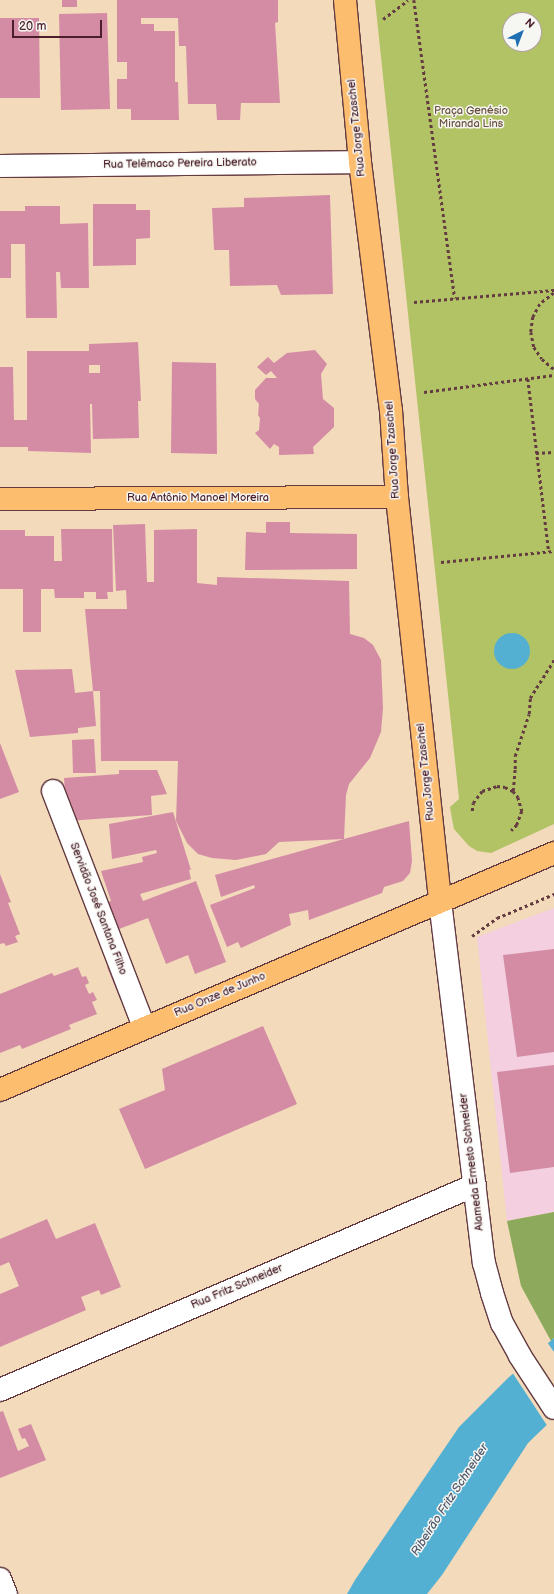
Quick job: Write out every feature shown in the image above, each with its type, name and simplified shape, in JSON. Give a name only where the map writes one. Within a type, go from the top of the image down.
[{"type":"main road","name":"Rua Jorge Tzaschel","points":[[345,0],[360,162],[391,410],[396,497],[440,900]]},
{"type":"main road","name":"Rua Antônio Manoel Moreira","points":[[0,499],[396,497]]},
{"type":"main road","name":"Rua Onze de Junho","points":[[0,1090],[440,900],[554,853]]},
{"type":"street","name":"Rua Telêmaco Pereira Liberato","points":[[0,166],[360,162]]},
{"type":"street","name":"Servidão José Santana Filho","points":[[52,791],[144,1027]]},
{"type":"street","name":"Alameda Ernesto Schneider","points":[[440,900],[484,1263],[502,1323],[520,1356],[554,1408]]},
{"type":"street","name":"Rua Fritz Schneider","points":[[0,1390],[475,1185]]},
{"type":"street","points":[[0,1579],[6,1594]]},
{"type":"path","points":[[383,19],[408,0]]},
{"type":"path","points":[[414,0],[455,298]]},
{"type":"path","points":[[414,302],[554,290]]},
{"type":"path","points":[[554,293],[540,304],[533,317],[531,332],[534,347],[542,360],[554,369]]},
{"type":"path","points":[[424,392],[554,376]]},
{"type":"path","points":[[528,379],[549,552]]},
{"type":"path","points":[[536,453],[554,452]]},
{"type":"path","points":[[442,562],[554,551]]},
{"type":"path","points":[[511,831],[517,825],[522,811],[521,803],[513,791],[515,756],[529,714],[530,698],[554,660]]},
{"type":"path","points":[[472,811],[473,803],[476,797],[489,787],[497,786],[513,791]]},
{"type":"path","points":[[470,940],[472,935],[497,918],[554,894]]},
{"type":"shaded area","points":[[554,908],[554,1212],[507,1221],[477,937]]},
{"type":"green space","name":"Praça Genésio Miranda Lins","points":[[375,0],[554,0],[554,824],[491,853],[477,851],[469,846],[454,829],[450,807],[459,799]]},
{"type":"green space","points":[[554,1212],[554,1338],[551,1341],[521,1286],[507,1221]]},
{"type":"water","points":[[516,633],[525,638],[529,644],[529,658],[525,664],[516,669],[508,669],[499,664],[495,658],[494,647],[499,638],[505,634]]},
{"type":"water","name":"Ribeirão Fritz Schneider","points":[[554,1338],[554,1418],[528,1443],[442,1575],[427,1594],[347,1594],[459,1427],[508,1378]]},
{"type":"pier","points":[[547,1342],[554,1352],[554,1421],[548,1427],[512,1372]]},
{"type":"building","points":[[62,0],[77,0],[77,7],[62,7]]},
{"type":"building","points":[[117,0],[278,0],[278,22],[275,23],[280,103],[241,103],[240,120],[217,120],[216,104],[188,104],[186,46],[179,46],[178,18],[141,18],[141,24],[154,24],[154,31],[175,31],[175,82],[178,82],[179,120],[131,120],[131,109],[117,109],[117,79],[127,79],[127,62],[117,62]]},
{"type":"building","points":[[107,13],[110,109],[61,110],[59,14]]},
{"type":"building","points":[[0,18],[39,18],[40,98],[0,98]]},
{"type":"building","points":[[330,195],[333,294],[281,295],[277,285],[230,286],[229,250],[214,250],[212,208],[244,207],[244,198]]},
{"type":"building","points":[[93,204],[136,204],[136,210],[150,210],[150,238],[136,239],[136,265],[93,266]]},
{"type":"building","points":[[25,206],[60,206],[60,224],[88,223],[89,288],[61,288],[60,272],[56,272],[57,318],[26,318],[25,244],[11,244],[11,278],[0,278],[0,211],[25,211]]},
{"type":"building","points":[[138,342],[141,401],[138,401],[139,438],[93,439],[92,404],[90,404],[91,453],[28,451],[28,447],[0,447],[0,367],[13,367],[14,420],[27,420],[27,351],[89,351],[89,344]],"holes":[[[89,365],[100,365],[100,373],[89,373]]]},
{"type":"building","points":[[315,350],[327,364],[321,374],[323,399],[334,408],[334,427],[313,447],[314,454],[279,455],[279,447],[274,444],[270,449],[255,433],[259,430],[260,418],[258,415],[259,404],[255,399],[255,390],[266,378],[277,378],[271,371],[266,375],[257,367],[268,357],[274,363],[287,353]]},
{"type":"building","points":[[172,362],[216,363],[217,454],[171,453]]},
{"type":"building","points":[[266,522],[290,522],[290,533],[357,534],[357,569],[245,570],[246,532],[266,533]]},
{"type":"building","points":[[145,524],[147,582],[154,582],[154,530],[197,529],[197,583],[217,585],[217,577],[349,581],[350,634],[364,638],[373,645],[381,660],[383,708],[381,732],[370,758],[349,784],[346,795],[344,839],[279,842],[266,854],[236,860],[212,858],[198,854],[187,843],[176,821],[178,761],[101,761],[100,691],[93,691],[85,609],[127,609],[126,590],[116,591],[113,525]]},
{"type":"building","points":[[61,529],[112,529],[113,592],[107,592],[108,599],[96,599],[96,592],[84,592],[84,598],[55,598],[54,589],[41,589],[41,632],[23,632],[23,589],[0,589],[0,530],[25,530],[25,536],[54,536],[54,561],[62,561]]},
{"type":"building","points":[[72,669],[75,693],[93,691],[96,726],[78,728],[78,733],[30,737],[15,670]]},
{"type":"building","points":[[94,739],[96,773],[73,773],[72,740]]},
{"type":"building","points":[[0,743],[19,792],[0,799]]},
{"type":"building","points":[[119,770],[157,770],[167,794],[151,796],[152,815],[67,821],[64,778],[119,774]]},
{"type":"building","points":[[173,812],[191,870],[189,870],[191,879],[140,894],[143,901],[196,881],[226,962],[195,974],[188,955],[166,964],[148,918],[119,929],[107,902],[111,901],[101,871],[143,862],[142,857],[157,853],[156,850],[112,859],[109,824]]},
{"type":"building","points":[[409,821],[412,861],[410,873],[403,881],[384,887],[382,893],[309,920],[308,910],[289,914],[291,925],[241,948],[238,942],[227,947],[210,905],[255,888],[254,885],[221,897],[215,875]]},
{"type":"building","points":[[0,874],[11,902],[8,903],[20,934],[15,936],[18,942],[6,946],[4,943],[0,944]]},
{"type":"building","points":[[554,949],[554,1052],[517,1057],[503,955]]},
{"type":"building","points":[[112,965],[126,997],[120,999],[107,967]]},
{"type":"building","points":[[78,967],[82,977],[86,976],[89,983],[85,985],[89,994],[93,992],[97,1000],[92,1002],[97,1014],[69,1025],[71,1029],[22,1049],[20,1045],[0,1053],[0,994],[52,973],[54,976]]},
{"type":"building","points":[[263,1026],[297,1104],[145,1169],[119,1109],[165,1090],[162,1069]]},
{"type":"building","points":[[554,1065],[554,1167],[510,1173],[497,1072]]},
{"type":"building","points":[[47,1219],[56,1239],[95,1223],[121,1287],[101,1295],[99,1290],[81,1297],[86,1310],[0,1347],[0,1294],[19,1286],[9,1262],[0,1266],[0,1239]]},
{"type":"building","points":[[3,1411],[18,1451],[29,1446],[25,1438],[22,1439],[18,1429],[31,1424],[46,1460],[0,1478],[0,1412]]}]
